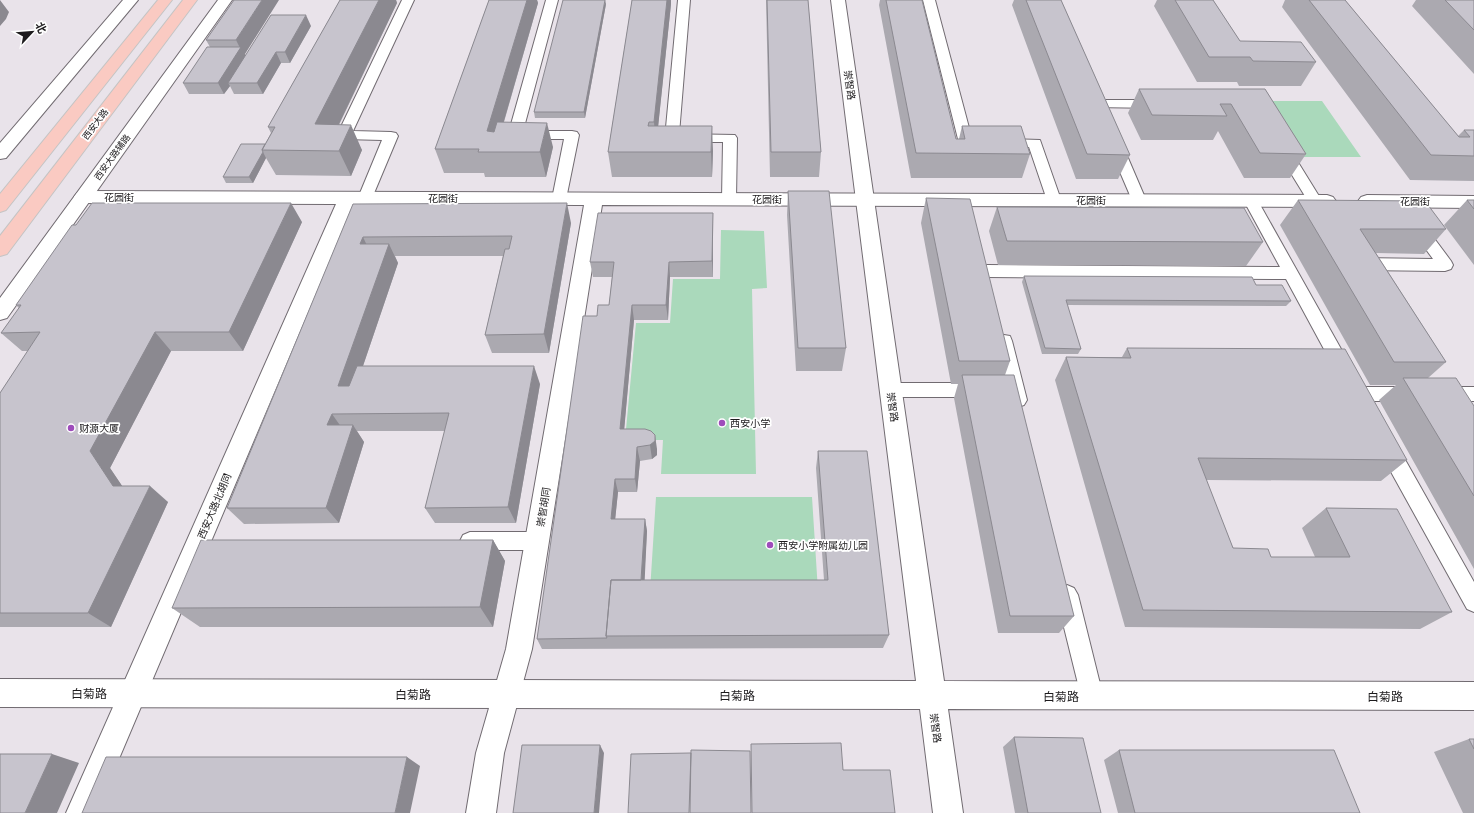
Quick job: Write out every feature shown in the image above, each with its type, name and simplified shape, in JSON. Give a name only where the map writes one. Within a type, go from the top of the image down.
[{"type":"main road","points":[[0,206],[165,0]]},
{"type":"main road","name":"西安大路","points":[[0,249],[190,0]]},
{"type":"street","points":[[0,154],[131,0]]},
{"type":"street","name":"西安大路辅路","points":[[0,313],[225,0]]},
{"type":"street","name":"崇智路","points":[[838,0],[948,813]]},
{"type":"street","name":"花园街","points":[[83,197],[866,200],[971,207],[1054,200],[1474,202]]},
{"type":"street","name":"西安大路北胡同","points":[[81,813],[199,541],[356,198]]},
{"type":"street","name":"崇智胡同","points":[[481,813],[490,753],[519,649],[594,199]]},
{"type":"street","name":"白菊路","points":[[0,693],[1474,696]]},
{"type":"lane","points":[[356,198],[391,136],[344,136],[408,0]]},
{"type":"lane","points":[[552,0],[515,135],[572,135],[560,199]]},
{"type":"lane","points":[[684,0],[672,138],[730,138],[728,199]]},
{"type":"lane","points":[[929,0],[966,143],[1035,143],[1054,200]]},
{"type":"lane","points":[[1091,90],[1103,118]]},
{"type":"lane","points":[[1097,104],[1168,104]]},
{"type":"lane","points":[[1109,131],[1139,200]]},
{"type":"lane","points":[[1275,137],[1315,201]]},
{"type":"lane","points":[[1250,201],[1362,401],[1436,387],[1474,394]]},
{"type":"lane","points":[[1367,277],[1359,264],[1444,265],[1400,201]]},
{"type":"lane","points":[[987,271],[1290,273]]},
{"type":"lane","points":[[999,322],[1003,390],[1022,413]]},
{"type":"lane","points":[[1436,387],[1451,412]]},
{"type":"lane","points":[[891,390],[1003,390]]},
{"type":"lane","points":[[1377,429],[1474,602]]},
{"type":"lane","points":[[450,541],[537,540]]},
{"type":"lane","points":[[199,541],[222,541]]},
{"type":"lane","points":[[1063,581],[1092,696]]},
{"type":"green space","points":[[1267,101],[1322,101],[1361,157],[1303,157]]},
{"type":"green space","points":[[721,230],[764,231],[767,288],[752,289],[756,474],[661,474],[663,440],[625,440],[636,323],[670,323],[673,279],[720,279]]},
{"type":"green space","points":[[656,497],[812,497],[818,591],[650,591]]},
{"type":"building","points":[[234,0],[262,0],[236,40],[206,40]]},
{"type":"building","points":[[340,0],[379,0],[315,124],[351,125],[339,151],[262,150],[275,127],[268,127]]},
{"type":"building","points":[[489,0],[527,0],[487,131],[494,132],[497,122],[547,123],[540,152],[478,152],[479,149],[435,149]]},
{"type":"building","points":[[563,0],[605,0],[584,112],[534,112]]},
{"type":"building","points":[[632,0],[667,0],[654,122],[649,122],[648,126],[712,126],[711,152],[608,152]]},
{"type":"building","points":[[767,0],[808,0],[821,152],[771,152]]},
{"type":"building","points":[[886,0],[922,0],[956,139],[965,139],[962,126],[1021,126],[1030,154],[916,153]]},
{"type":"building","points":[[1026,0],[1061,0],[1130,155],[1087,154]]},
{"type":"building","points":[[1175,0],[1213,0],[1240,41],[1301,42],[1316,62],[1253,61],[1250,57],[1209,57]]},
{"type":"building","points":[[1309,0],[1345,0],[1459,137],[1470,137],[1464,130],[1474,130],[1474,156],[1431,155]]},
{"type":"building","points":[[1445,0],[1474,0],[1474,30]]},
{"type":"building","points":[[271,15],[306,15],[285,52],[276,52],[257,83],[228,83]]},
{"type":"building","points":[[207,47],[241,47],[218,83],[183,83]]},
{"type":"building","points":[[1139,89],[1265,89],[1306,154],[1260,153],[1231,104],[1220,104],[1227,116],[1152,115]]},
{"type":"building","points":[[241,144],[265,144],[262,150],[263,152],[249,177],[223,177]]},
{"type":"building","points":[[788,191],[829,191],[846,348],[798,348]]},
{"type":"building","points":[[926,198],[970,199],[1010,361],[959,361]]},
{"type":"building","points":[[1298,200],[1425,201],[1446,229],[1360,229],[1446,362],[1394,362]]},
{"type":"building","points":[[1467,200],[1474,200],[1474,209]]},
{"type":"building","name":"财源大厦","points":[[92,203],[291,203],[229,332],[155,332],[90,451],[113,486],[150,486],[88,613],[0,613],[0,393],[40,332],[1,333],[21,305],[16,305],[72,225],[76,225]]},
{"type":"building","points":[[567,203],[544,334],[485,335],[505,249],[509,249],[512,236],[363,237],[360,244],[389,244],[338,386],[349,386],[357,366],[534,366],[508,507],[425,508],[449,413],[332,414],[327,425],[353,425],[326,508],[227,508],[353,204]]},
{"type":"building","points":[[997,207],[1244,208],[1263,242],[1007,241]]},
{"type":"building","points":[[598,213],[713,213],[712,261],[669,262],[666,305],[632,305],[620,429],[645,429],[651,431],[655,435],[655,441],[650,445],[637,447],[635,479],[615,479],[611,519],[645,519],[641,580],[611,580],[607,638],[537,639],[583,316],[597,316],[598,305],[609,305],[614,262],[590,262]]},
{"type":"building","points":[[1024,276],[1252,277],[1256,285],[1282,285],[1291,301],[1066,300],[1081,349],[1045,348]]},
{"type":"building","points":[[1127,348],[1345,349],[1407,460],[1198,458],[1233,548],[1268,549],[1271,557],[1350,557],[1326,508],[1397,509],[1452,612],[1143,610],[1066,357],[1131,358]]},
{"type":"building","points":[[962,375],[1014,375],[1074,616],[1010,616]]},
{"type":"building","points":[[1403,378],[1456,378],[1474,406],[1474,496]]},
{"type":"building","points":[[818,451],[867,451],[889,635],[606,636],[611,580],[828,580]]},
{"type":"building","points":[[201,540],[493,540],[480,607],[172,608]]},
{"type":"building","points":[[1014,737],[1083,738],[1101,813],[1028,813]]},
{"type":"building","points":[[1469,739],[1474,739],[1474,749]]},
{"type":"building","points":[[841,743],[843,770],[890,770],[895,813],[752,813],[751,744]]},
{"type":"building","points":[[522,745],[600,745],[594,813],[513,813]]},
{"type":"building","points":[[691,750],[750,751],[751,813],[690,813]]},
{"type":"building","points":[[1119,750],[1334,750],[1360,813],[1135,813]]},
{"type":"building","points":[[691,753],[689,813],[628,813],[631,754]]},
{"type":"building","points":[[0,754],[52,754],[25,813],[0,813]]},
{"type":"building","points":[[106,757],[407,757],[395,813],[82,813]]},
{"type":"place","name":"西安小学","points":[[722,423]]},
{"type":"place","name":"财源大厦","points":[[71,428]]},
{"type":"place","name":"西安小学附属幼儿园","points":[[770,545]]}]
